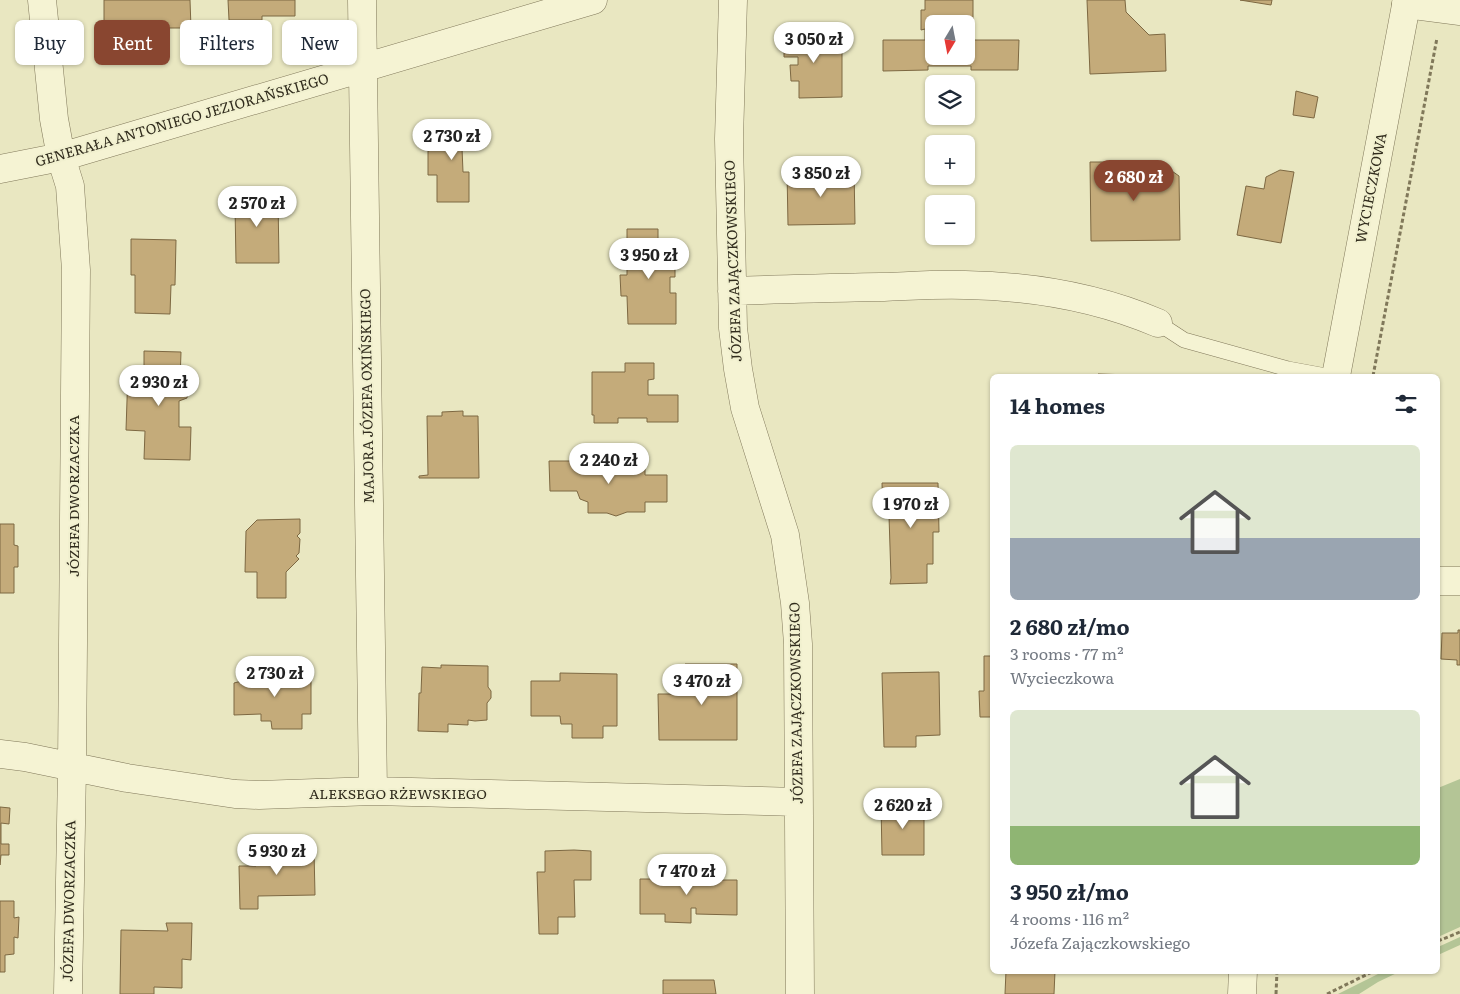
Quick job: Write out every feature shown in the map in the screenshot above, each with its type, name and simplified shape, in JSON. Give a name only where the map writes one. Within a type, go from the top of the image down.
[{"type":"street","name":"JÓZEFA DWORZACZKA","points":[[42,0],[54,119],[61,157],[70,186],[76,270],[72,768],[68,994]]},
{"type":"street","name":"MAJORA JÓZEFA OXIŃSKIEGO","points":[[362,0],[372,791]]},
{"type":"street","name":"GENERAŁA ANTONIEGO JEZIORAŃSKIEGO","points":[[0,169],[61,157],[593,0]]},
{"type":"street","name":"JÓZEFA ZAJĄCZKOWSKIEGO","points":[[733,0],[729,138],[733,328],[743,398],[785,535],[795,603],[798,644],[800,994]]},
{"type":"street","points":[[1406,2],[1451,11]]},
{"type":"street","name":"WYCIECZKOWA","points":[[1336,374],[1406,2]]},
{"type":"street","points":[[732,291],[964,284],[1012,287],[1107,304],[1158,323]]},
{"type":"street","points":[[1440,581],[1460,581]]},
{"type":"street","name":"ALEKSEGO RŻEWSKIEGO","points":[[0,754],[25,757],[127,778],[235,794],[259,795],[372,791],[798,802]]},
{"type":"street","points":[[1242,994],[1243,974]]},
{"type":"lane","points":[[1158,323],[1184,340],[1288,370],[1313,374]]},
{"type":"path","points":[[1373,374],[1451,11]]},
{"type":"path","points":[[1440,941],[1460,932]]},
{"type":"path","points":[[1276,994],[1277,974]]},
{"type":"path","points":[[1328,994],[1368,974]]},
{"type":"green space","points":[[1460,779],[1460,927],[1440,936],[1440,787]]},
{"type":"green space","points":[[1460,937],[1460,945],[1440,954],[1440,946]]},
{"type":"green space","points":[[1378,974],[1395,974],[1359,994],[1338,994]]},
{"type":"building","points":[[104,0],[190,0],[191,20],[180,20],[180,28],[170,28],[170,20],[104,20]]},
{"type":"building","points":[[228,0],[295,0],[295,16],[262,16],[262,20],[229,20]]},
{"type":"building","points":[[925,0],[973,0],[973,15],[925,15],[925,29],[921,30],[921,10],[925,10]]},
{"type":"building","points":[[1087,0],[1125,0],[1126,12],[1149,35],[1165,34],[1166,71],[1090,74]]},
{"type":"building","points":[[1240,0],[1272,0],[1271,5]]},
{"type":"building","points":[[813,27],[813,42],[842,41],[842,97],[799,98],[799,81],[791,81],[790,65],[798,65],[798,57],[784,57],[784,28]]},
{"type":"building","points":[[883,40],[925,40],[925,65],[975,65],[975,40],[1019,40],[1018,70],[971,70],[971,66],[928,66],[928,70],[883,71]]},
{"type":"building","points":[[1296,91],[1318,97],[1314,118],[1293,115]]},
{"type":"building","points":[[459,124],[478,124],[478,148],[462,148],[463,172],[469,172],[469,202],[437,202],[437,175],[428,175],[428,151],[432,150],[432,129],[459,128]]},
{"type":"building","points":[[1090,162],[1159,162],[1179,176],[1180,240],[1091,241]]},
{"type":"building","points":[[854,170],[855,224],[788,225],[787,171]]},
{"type":"building","points":[[1280,170],[1294,172],[1281,243],[1237,235],[1246,186],[1264,189],[1266,177]]},
{"type":"building","points":[[242,192],[273,192],[278,198],[279,263],[236,263],[235,206],[236,198]]},
{"type":"building","points":[[627,229],[658,229],[658,250],[675,250],[675,277],[670,277],[670,293],[676,293],[676,324],[628,324],[627,296],[621,296],[620,275],[627,275]]},
{"type":"building","points":[[131,239],[176,240],[175,285],[171,285],[170,314],[135,313],[135,275],[131,275]]},
{"type":"building","points":[[144,351],[181,352],[180,381],[188,384],[187,398],[179,401],[179,427],[191,427],[190,460],[144,459],[145,431],[126,430],[128,371],[144,372]]},
{"type":"building","points":[[625,363],[654,363],[654,379],[648,380],[648,395],[678,395],[678,422],[647,422],[647,418],[618,418],[618,423],[594,423],[594,415],[592,415],[592,372],[625,372]]},
{"type":"building","points":[[463,411],[463,416],[478,416],[479,478],[419,478],[419,476],[428,475],[427,416],[442,416],[442,412]]},
{"type":"building","points":[[609,459],[635,459],[641,461],[645,469],[645,475],[667,475],[667,502],[645,502],[645,512],[627,512],[616,516],[607,513],[588,513],[588,502],[580,499],[577,491],[550,491],[549,461],[589,461],[596,465],[609,465]]},
{"type":"building","points":[[882,483],[938,483],[939,532],[933,532],[933,564],[927,564],[927,583],[890,584],[889,516],[883,516]]},
{"type":"building","points":[[300,519],[300,533],[297,536],[300,539],[299,553],[296,556],[299,559],[286,572],[286,598],[257,598],[257,572],[245,572],[246,531],[257,520]]},
{"type":"building","points":[[0,524],[14,524],[14,545],[18,546],[18,567],[14,567],[14,593],[0,593]]},
{"type":"building","points":[[1458,630],[1460,630],[1460,665],[1457,665],[1457,660],[1441,659],[1442,633],[1458,633]]},
{"type":"building","points":[[984,656],[990,656],[990,717],[980,717],[979,691],[984,691]]},
{"type":"building","points":[[685,664],[737,664],[737,740],[659,740],[658,694],[686,694]]},
{"type":"building","points":[[441,665],[488,666],[488,687],[491,691],[491,698],[487,703],[487,720],[468,720],[468,725],[448,724],[448,732],[418,731],[422,667],[441,668]]},
{"type":"building","points":[[260,668],[289,668],[288,676],[311,676],[311,714],[302,714],[302,729],[272,729],[271,721],[261,721],[261,714],[234,715],[234,683],[261,676]]},
{"type":"building","points":[[939,672],[940,735],[916,736],[916,747],[884,747],[882,673]]},
{"type":"building","points":[[560,673],[617,674],[617,726],[603,726],[603,738],[572,738],[572,724],[561,724],[560,716],[531,716],[531,681],[560,681]]},
{"type":"building","points":[[881,805],[924,805],[924,855],[882,855]]},
{"type":"building","points":[[0,807],[10,808],[9,824],[1,823],[1,844],[9,844],[9,855],[1,855],[0,865]]},
{"type":"building","points":[[290,847],[290,852],[314,851],[315,895],[258,896],[258,909],[240,909],[239,866],[256,866],[255,858],[265,858],[265,848]]},
{"type":"building","points":[[545,851],[591,851],[591,880],[574,880],[575,917],[558,917],[558,934],[539,934],[537,872],[545,872]]},
{"type":"building","points":[[655,871],[695,872],[694,880],[737,880],[737,915],[696,914],[696,908],[691,908],[691,923],[665,922],[665,914],[640,914],[640,879],[654,879]]},
{"type":"building","points":[[0,901],[14,901],[14,918],[19,917],[18,938],[14,937],[14,954],[5,955],[5,972],[0,972]]},
{"type":"building","points":[[166,923],[192,923],[191,960],[182,959],[182,988],[154,987],[154,994],[120,994],[121,930],[168,931]]},
{"type":"building","points":[[1006,974],[1055,974],[1054,994],[1005,994]]},
{"type":"building","points":[[663,980],[714,980],[716,994],[663,994]]}]
